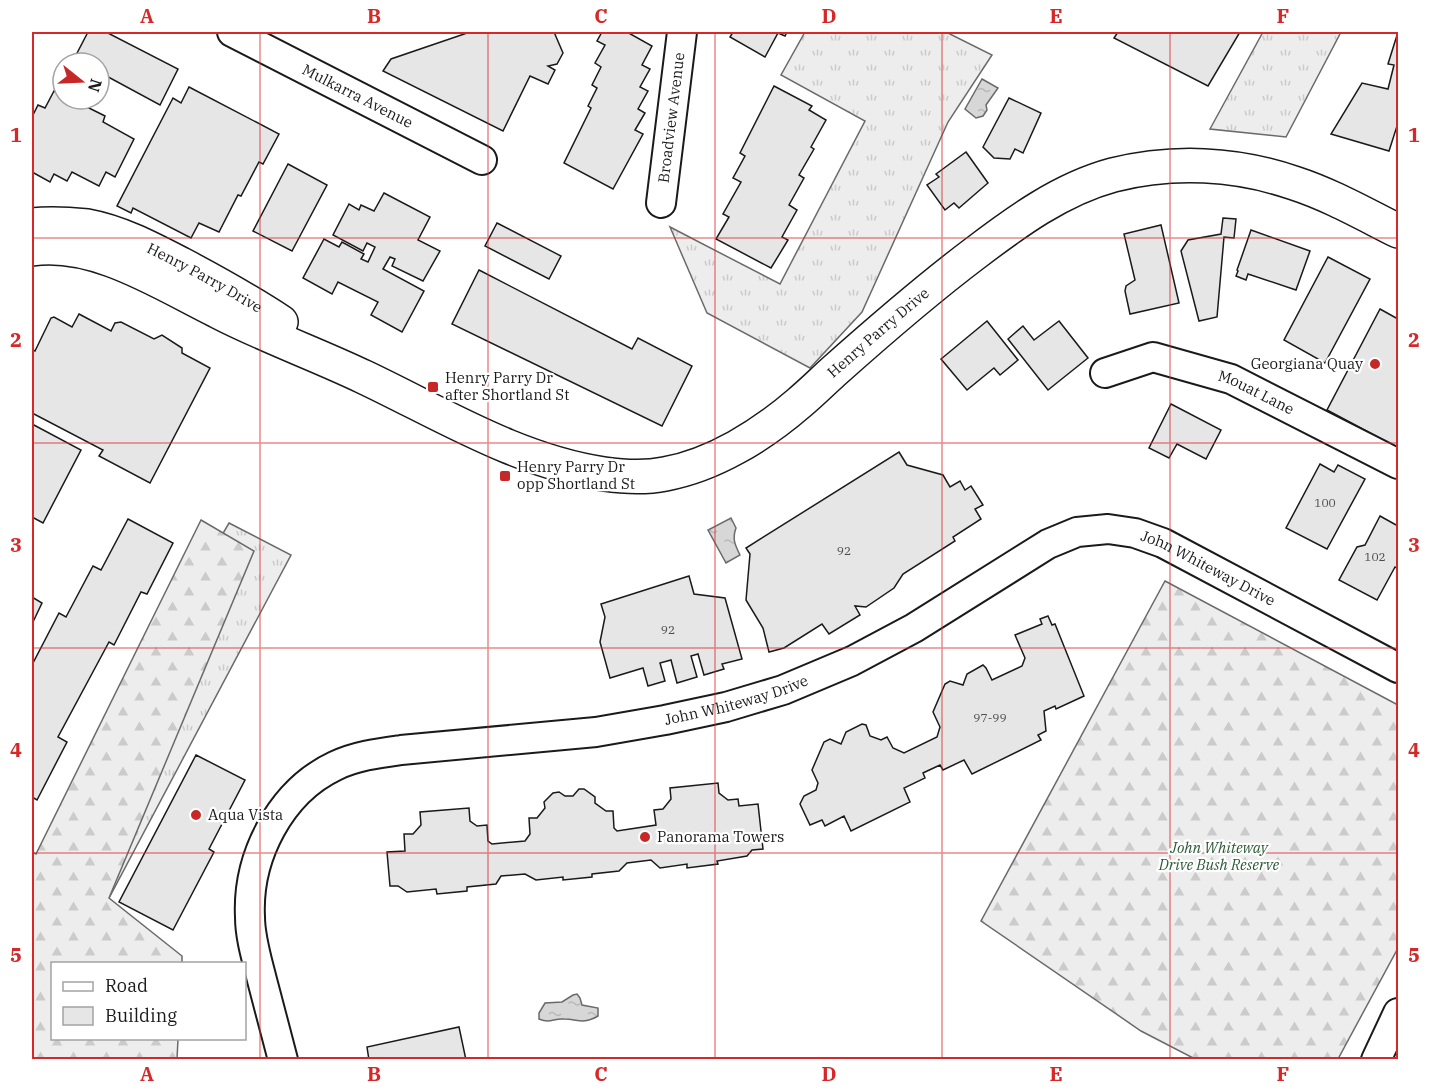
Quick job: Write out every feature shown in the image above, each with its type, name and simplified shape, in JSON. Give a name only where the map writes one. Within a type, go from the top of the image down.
[{"type":"main road","name":"Henry Parry Drive","points":[[32,249],[76,251],[112,260],[152,277],[239,322],[363,376],[519,451],[583,471],[642,477],[668,474],[694,466],[746,442],[798,404],[893,319],[948,273],[1000,234],[1028,214],[1110,176],[1171,166],[1199,165],[1263,174],[1326,195],[1398,231]]},
{"type":"main road","name":"Henry Parry Drive","points":[[32,225],[51,223],[88,226],[150,248],[255,305],[363,376]]},
{"type":"street","name":"Mulkarra Avenue","points":[[232,32],[482,160]]},
{"type":"street","name":"Broadview Avenue","points":[[661,203],[681,32]]},
{"type":"street","name":"Mouat Lane","points":[[1105,373],[1153,357],[1231,379],[1398,464]]},
{"type":"street","name":"John Whiteway Drive","points":[[283,1059],[254,947],[249,918],[251,879],[264,842],[282,810],[307,783],[335,766],[373,754],[401,750],[596,732],[726,707],[783,690],[852,661],[914,628],[1048,544],[1077,532],[1108,529],[1135,533],[1163,543],[1398,668]]},
{"type":"street","points":[[1376,1059],[1398,1013]]},
{"type":"green space","points":[[805,32],[946,32],[992,55],[948,122],[862,312],[810,368],[707,313],[670,227],[780,284],[865,121],[781,75]]},
{"type":"green space","points":[[1263,32],[1341,32],[1286,137],[1210,129]]},
{"type":"green space","points":[[201,520],[254,551],[109,898],[182,956],[182,962],[51,962],[51,1040],[178,1040],[177,1059],[32,1059],[32,852],[36,854]]},
{"type":"green space","points":[[229,523],[291,555],[109,898],[54,962],[52,962],[32,852],[36,855]]},
{"type":"green space","name":"John Whiteway Drive Bush Reserve","points":[[1165,581],[1398,705],[1398,948],[1338,1059],[1195,1059],[1141,1031],[981,921]]},
{"type":"water","points":[[982,79],[998,88],[986,105],[987,110],[983,116],[976,118],[965,109]]},
{"type":"water","points":[[731,518],[736,528],[735,542],[740,555],[726,563],[708,530]]},
{"type":"water","points":[[577,994],[582,1005],[598,1008],[598,1016],[584,1021],[539,1019],[539,1013],[545,1003],[562,1002]]},
{"type":"building","points":[[88,32],[106,32],[178,69],[160,105],[111,78],[111,51],[78,51]]},
{"type":"building","points":[[470,32],[554,32],[563,53],[557,64],[548,66],[555,70],[548,84],[530,76],[503,131],[383,71],[391,59]]},
{"type":"building","points":[[602,32],[627,32],[652,46],[642,65],[650,69],[640,87],[648,91],[638,109],[645,113],[635,130],[643,134],[613,189],[564,163],[591,108],[588,106],[597,88],[592,85],[601,67],[595,63],[605,45],[597,41]]},
{"type":"building","points":[[733,32],[787,32],[785,36],[778,33],[765,57],[730,37]]},
{"type":"building","points":[[1118,32],[1240,32],[1208,86],[1114,38]]},
{"type":"building","points":[[1398,32],[1398,123],[1389,151],[1331,134],[1362,83],[1388,89],[1394,65],[1388,64]]},
{"type":"building","points":[[774,86],[812,106],[809,110],[826,120],[811,147],[814,149],[799,175],[804,178],[789,205],[797,210],[782,237],[788,240],[771,268],[716,239],[729,217],[723,214],[741,182],[733,178],[745,156],[740,153]]},
{"type":"building","points":[[189,87],[279,134],[263,164],[259,162],[241,196],[238,195],[219,232],[199,223],[191,238],[133,208],[131,213],[117,206],[173,98],[181,103]]},
{"type":"building","points":[[51,97],[51,111],[95,111],[105,116],[103,122],[134,139],[115,177],[106,172],[99,186],[72,172],[67,181],[54,174],[50,182],[32,172],[32,117],[38,105],[45,108]]},
{"type":"building","points":[[1009,98],[1041,113],[1023,153],[1015,149],[1010,159],[994,158],[983,147]]},
{"type":"building","points":[[966,152],[988,183],[959,208],[954,203],[945,210],[927,185],[939,177],[936,174]]},
{"type":"building","points":[[288,164],[327,185],[292,251],[253,231]]},
{"type":"building","points":[[384,193],[430,217],[418,240],[440,251],[423,281],[392,266],[395,259],[390,257],[383,269],[424,291],[402,332],[371,315],[378,302],[338,282],[332,294],[303,278],[324,239],[339,247],[342,242],[364,254],[361,259],[368,262],[375,247],[367,243],[363,251],[333,235],[349,204],[359,210],[361,205],[374,211]]},
{"type":"building","points":[[1223,218],[1236,219],[1234,238],[1224,237],[1217,317],[1199,321],[1181,251],[1188,240],[1221,234]]},
{"type":"building","points":[[497,223],[561,256],[549,279],[485,246]]},
{"type":"building","points":[[1161,225],[1179,303],[1130,314],[1125,291],[1126,286],[1135,280],[1124,234]]},
{"type":"building","points":[[1251,230],[1310,251],[1296,290],[1248,274],[1246,280],[1236,276]]},
{"type":"building","points":[[1328,257],[1370,279],[1325,363],[1284,340]]},
{"type":"building","points":[[479,270],[632,349],[638,338],[692,366],[662,426],[452,324]]},
{"type":"building","name":"Georgiana Quay","points":[[1380,309],[1398,319],[1398,448],[1327,410]]},
{"type":"building","points":[[79,314],[111,331],[115,323],[121,322],[154,339],[162,335],[182,348],[182,353],[210,368],[150,483],[99,456],[103,450],[32,413],[33,350],[35,351],[51,318],[54,317],[72,327]]},
{"type":"building","points":[[987,321],[1018,360],[1000,375],[994,368],[967,390],[941,359]]},
{"type":"building","points":[[1059,321],[1088,358],[1048,390],[1008,339],[1023,326],[1034,340]]},
{"type":"building","points":[[1171,404],[1221,430],[1206,459],[1177,444],[1169,458],[1149,448]]},
{"type":"building","points":[[32,424],[81,450],[43,523],[32,517]]},
{"type":"building","points":[[899,452],[907,465],[943,475],[950,487],[960,481],[965,490],[971,486],[983,505],[975,509],[981,519],[953,537],[955,541],[903,574],[894,588],[866,607],[855,606],[860,615],[829,634],[822,624],[784,648],[769,652],[763,628],[746,600],[750,554],[746,548]]},
{"type":"building","points":[[1320,464],[1334,472],[1338,465],[1365,479],[1327,549],[1286,528]]},
{"type":"building","points":[[1380,516],[1398,526],[1398,569],[1395,567],[1377,600],[1339,580],[1357,547],[1365,545]]},
{"type":"building","points":[[128,519],[173,543],[147,594],[141,592],[114,645],[109,642],[58,737],[67,742],[37,800],[32,797],[32,665],[59,613],[66,617],[93,566],[101,570]]},
{"type":"building","points":[[689,576],[694,594],[725,598],[742,659],[722,664],[724,669],[704,675],[698,654],[691,656],[697,677],[677,683],[671,660],[660,663],[665,681],[648,686],[643,668],[610,678],[600,642],[605,617],[601,604]]},
{"type":"building","points":[[32,597],[42,603],[32,624]]},
{"type":"building","points":[[1048,616],[1052,625],[1055,624],[1084,696],[1056,709],[1055,706],[1044,711],[1046,731],[1038,735],[1041,740],[972,774],[964,760],[943,770],[940,765],[923,773],[925,778],[904,788],[910,802],[851,831],[844,816],[825,826],[822,820],[810,825],[800,804],[804,796],[816,790],[818,783],[812,770],[824,742],[830,739],[841,744],[846,732],[862,724],[866,725],[870,736],[881,740],[887,737],[893,748],[904,753],[937,737],[940,727],[933,712],[945,684],[950,681],[963,685],[967,674],[983,665],[992,680],[1022,666],[1025,658],[1015,635],[1042,624],[1040,619]]},
{"type":"building","name":"Aqua Vista","points":[[196,755],[245,780],[209,849],[214,852],[173,930],[119,902]]},
{"type":"building","name":"Panorama Towers","points":[[718,783],[719,793],[728,800],[738,799],[739,806],[758,804],[763,849],[752,850],[747,856],[717,861],[718,864],[687,868],[687,864],[660,868],[651,860],[627,863],[619,871],[592,874],[592,877],[536,880],[525,874],[501,876],[496,884],[467,887],[467,891],[437,894],[436,889],[407,892],[398,886],[390,886],[387,852],[405,851],[404,834],[413,834],[421,825],[420,812],[469,808],[470,821],[477,826],[487,825],[488,841],[492,844],[525,841],[530,834],[529,818],[537,818],[545,808],[544,802],[553,793],[559,792],[565,796],[573,796],[579,789],[584,789],[595,797],[595,803],[606,811],[613,811],[614,828],[617,831],[656,825],[654,810],[663,809],[671,799],[670,788]]},
{"type":"building","points":[[459,1027],[466,1060],[369,1060],[367,1047]]},
{"type":"place","name":"Georgiana Quay","points":[[1375,364]]},
{"type":"place","name":"Henry Parry Dr after Shortland St","points":[[433,387]]},
{"type":"place","name":"Henry Parry Dr opp Shortland St","points":[[505,476]]},
{"type":"place","name":"Aqua Vista","points":[[196,815]]},
{"type":"place","name":"Panorama Towers","points":[[645,837]]}]
